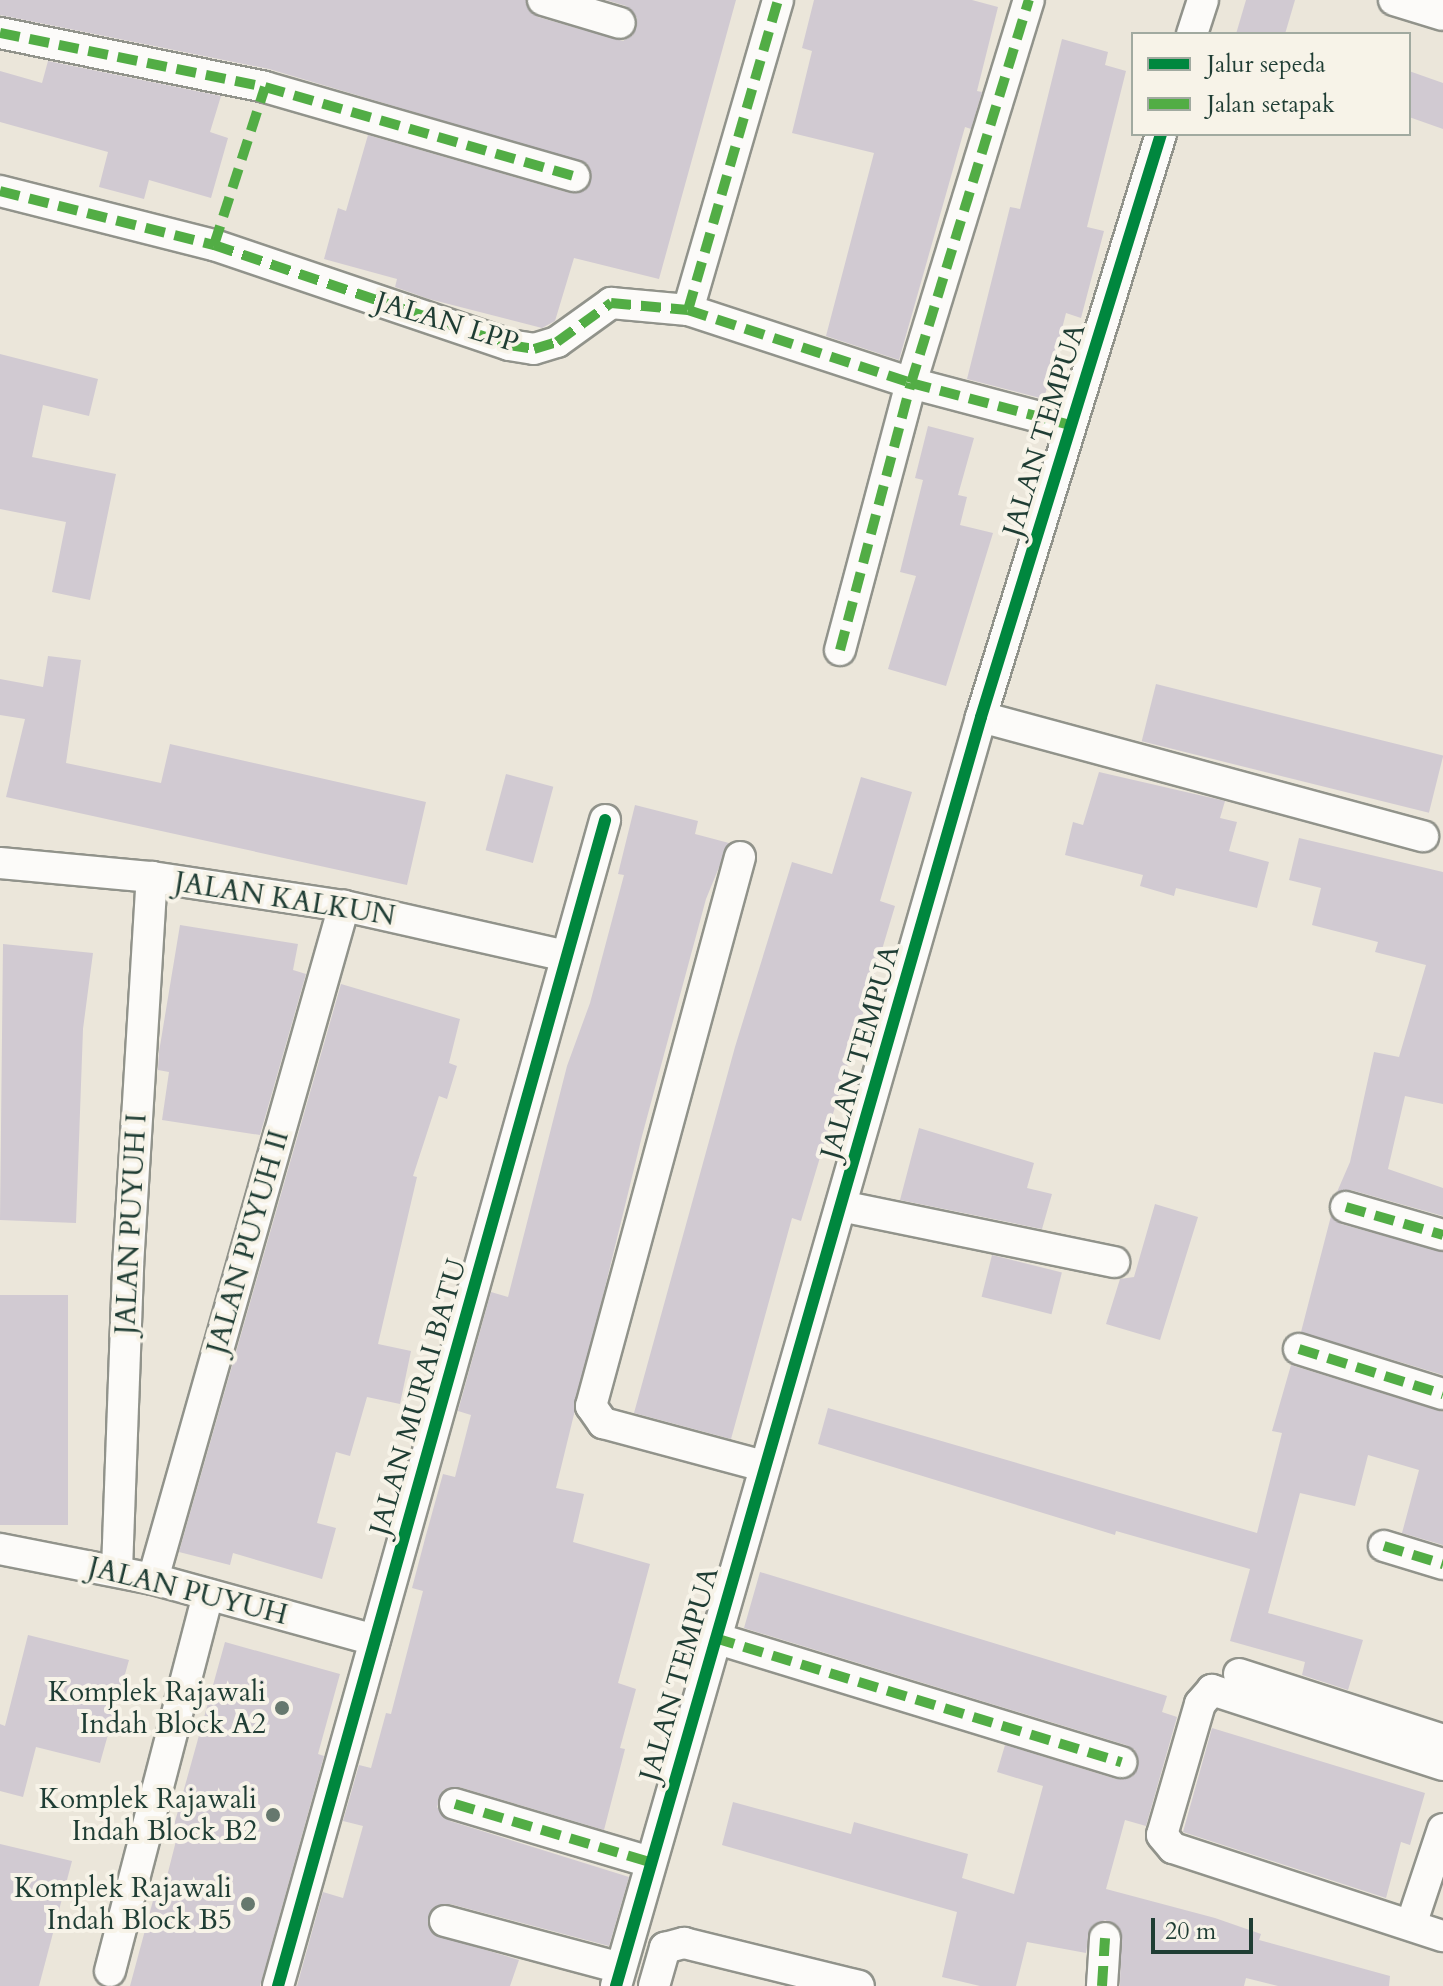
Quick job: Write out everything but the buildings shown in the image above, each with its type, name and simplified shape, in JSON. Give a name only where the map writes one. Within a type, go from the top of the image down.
[{"type":"street","points":[[543,0],[620,23]]},
{"type":"street","points":[[688,310],[778,0]]},
{"type":"street","points":[[840,650],[911,383],[1029,0]]},
{"type":"street","points":[[1193,32],[1203,0]]},
{"type":"street","points":[[0,33],[265,87],[574,176]]},
{"type":"street","name":"JALAN TEMPUA","points":[[618,1977],[981,717],[1160,136]]},
{"type":"street","name":"JALAN LPP","points":[[0,191],[214,245],[509,345],[534,349],[557,342],[611,303],[688,310],[911,383],[1070,425]]},
{"type":"street","points":[[981,717],[1423,836]]},
{"type":"street","name":"JALAN MURAI BATU","points":[[278,1986],[605,820]]},
{"type":"street","points":[[740,857],[591,1406],[603,1423],[763,1466]]},
{"type":"street","name":"JALAN KALKUN","points":[[0,863],[152,877],[344,906],[566,956]]},
{"type":"street","name":"JALAN PUYUH I","points":[[117,1570],[128,1266],[152,877]]},
{"type":"street","name":"JALAN PUYUH II","points":[[153,1579],[344,906]]},
{"type":"street","points":[[841,1206],[1114,1262]]},
{"type":"street","points":[[1346,1207],[1443,1235]]},
{"type":"street","points":[[1299,1349],[1443,1394]]},
{"type":"street","points":[[1384,1546],[1443,1564]]},
{"type":"street","name":"JALAN PUYUH","points":[[0,1549],[117,1570],[375,1640]]},
{"type":"street","points":[[110,1971],[208,1595]]},
{"type":"street","points":[[715,1638],[1121,1762]]},
{"type":"street","points":[[1239,1674],[1443,1740]]},
{"type":"street","points":[[1443,1765],[1212,1690],[1200,1704],[1162,1835],[1173,1848],[1443,1936]]},
{"type":"street","points":[[455,1804],[650,1862]]},
{"type":"street","points":[[1411,1925],[1443,1829]]},
{"type":"street","points":[[445,1921],[618,1977]]},
{"type":"street","points":[[1102,1986],[1105,1938]]},
{"type":"street","points":[[654,1986],[665,1948],[684,1943],[859,1986]]},
{"type":"marked path","points":[[688,310],[778,0]]},
{"type":"marked path","points":[[840,650],[911,383],[1029,0]]},
{"type":"marked path","points":[[0,33],[265,87],[574,176]]},
{"type":"marked path","points":[[214,245],[265,87]]},
{"type":"marked path","points":[[0,191],[214,245],[509,345],[534,349],[557,342],[611,303],[688,310],[911,383],[1070,425]]},
{"type":"marked path","points":[[1346,1207],[1443,1235]]},
{"type":"marked path","points":[[1299,1349],[1443,1394]]},
{"type":"marked path","points":[[1384,1546],[1443,1564]]},
{"type":"marked path","points":[[715,1638],[1121,1762]]},
{"type":"marked path","points":[[455,1804],[650,1862]]},
{"type":"marked path","points":[[1102,1986],[1105,1938]]},
{"type":"cycle path","points":[[616,1986],[981,717],[1160,136]]},
{"type":"cycle path","points":[[278,1986],[605,820]]},
{"type":"place","name":"Komplek Rajawali Indah Block A2","points":[[282,1708]]},
{"type":"place","name":"Komplek Rajawali Indah Block B2","points":[[273,1815]]},
{"type":"place","name":"Komplek Rajawali Indah Block B5","points":[[248,1904]]}]
